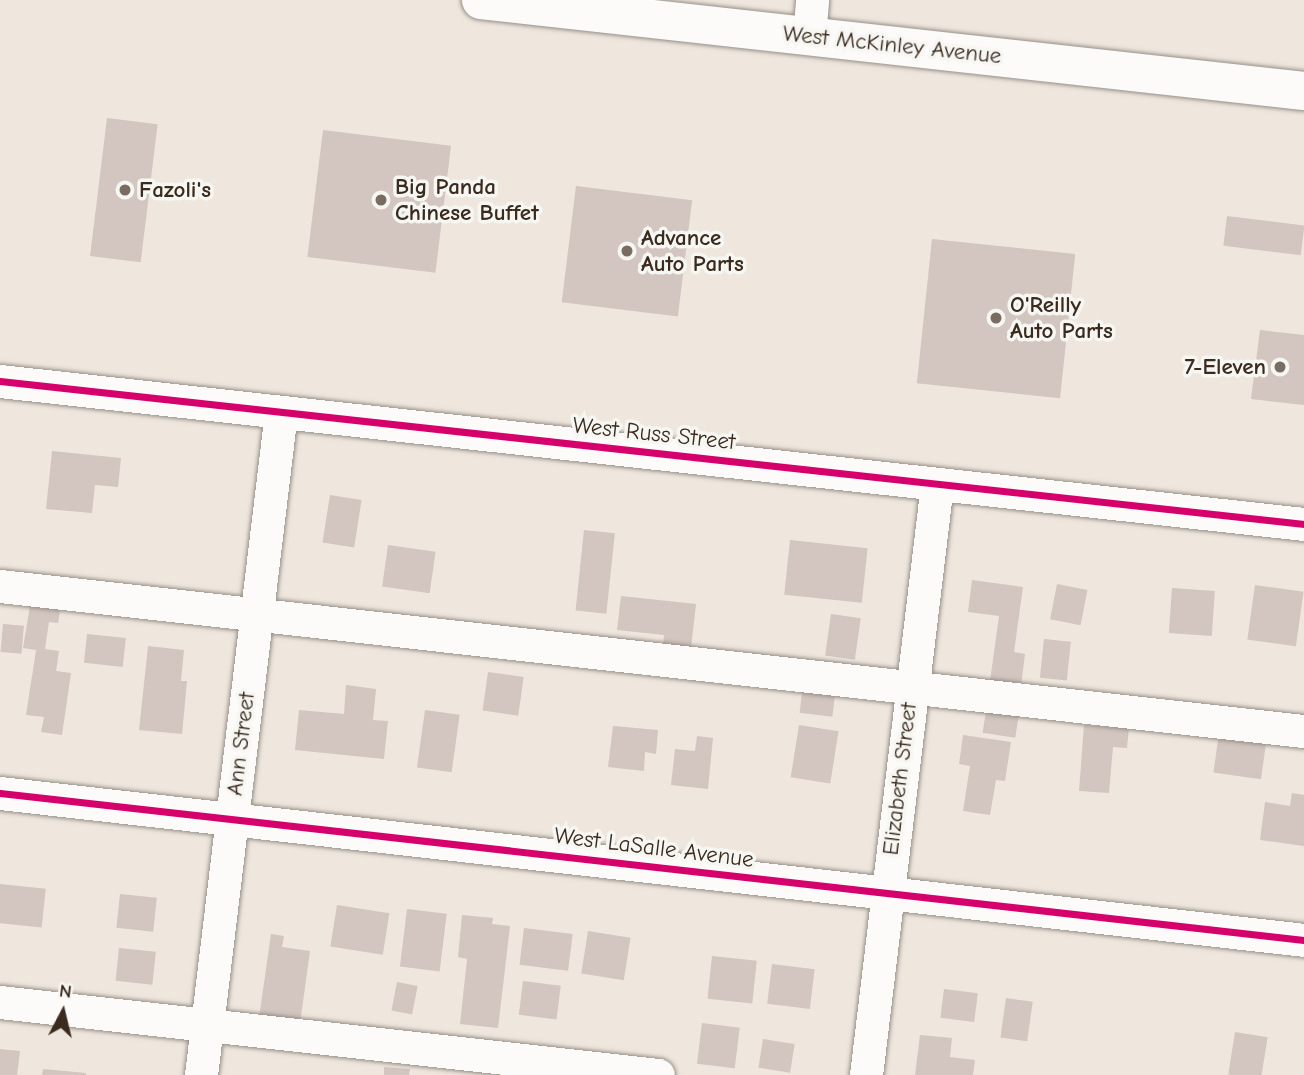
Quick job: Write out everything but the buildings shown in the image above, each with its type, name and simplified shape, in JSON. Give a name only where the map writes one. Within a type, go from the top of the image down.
[{"type":"main road","name":"West McKinley Avenue","points":[[481,0],[811,18],[1304,91]]},
{"type":"street","name":"West Russ Street","points":[[0,381],[1304,524]]},
{"type":"street","name":"Ann Street","points":[[201,1075],[281,412]]},
{"type":"street","name":"Elizabeth Street","points":[[866,1075],[937,484]]},
{"type":"street","points":[[0,586],[1304,731]]},
{"type":"street","name":"West LaSalle Avenue","points":[[0,793],[1304,940]]},
{"type":"street","points":[[0,1002],[658,1075]]},
{"type":"cycle path","points":[[0,381],[1304,524]]},
{"type":"cycle path","points":[[0,793],[1304,940]]},
{"type":"place","name":"Fazoli's","points":[[125,190]]},
{"type":"place","name":"Big Panda Chinese Buffet","points":[[381,200]]},
{"type":"place","name":"Advance Auto Parts","points":[[627,251]]},
{"type":"place","name":"O'Reilly Auto Parts","points":[[996,318]]},
{"type":"place","name":"7-Eleven","points":[[1280,367]]}]
